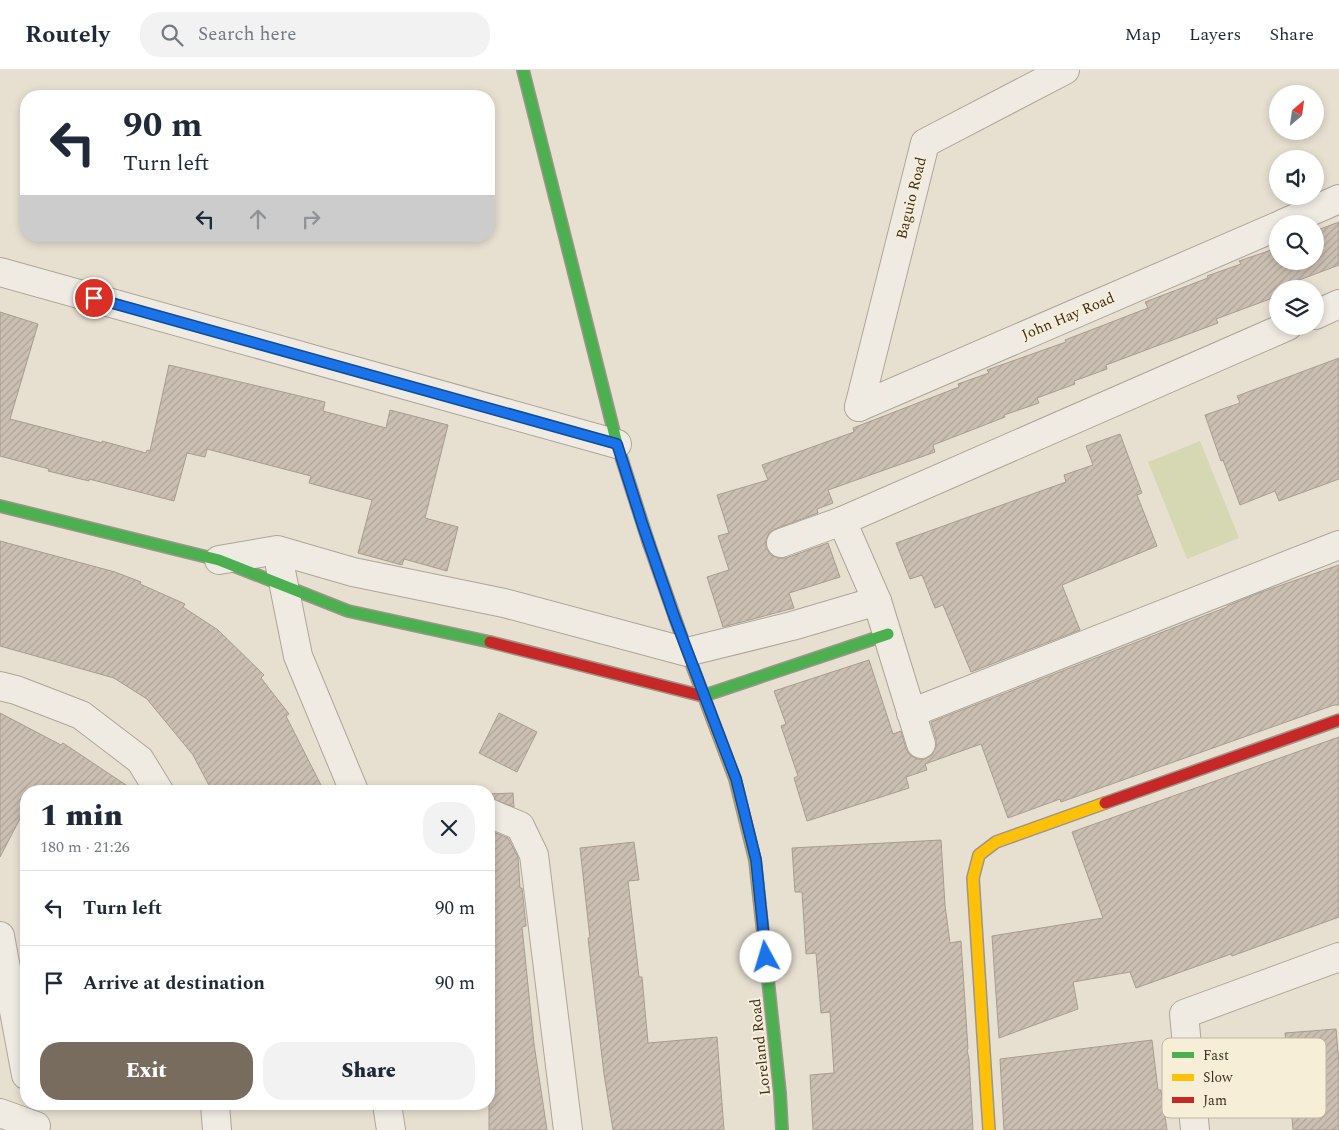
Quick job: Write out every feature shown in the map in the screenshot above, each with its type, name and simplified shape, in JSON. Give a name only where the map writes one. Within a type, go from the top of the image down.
[{"type":"street","name":"Loreland Road","points":[[523,70],[617,444],[643,526],[687,652],[736,779],[756,860],[780,1093],[782,1130]]},
{"type":"street","name":"Baguio Road","points":[[859,407],[925,143],[1065,70]]},
{"type":"street","points":[[1303,215],[1339,199]]},
{"type":"street","name":"John Hay Road","points":[[859,407],[1269,230]]},
{"type":"street","points":[[0,272],[617,444]]},
{"type":"street","points":[[1324,310],[1339,304]]},
{"type":"street","points":[[781,543],[842,521],[1269,334]]},
{"type":"street","points":[[0,506],[219,560],[348,611],[502,644],[704,696],[888,634]]},
{"type":"street","points":[[842,521],[877,601],[921,744]]},
{"type":"street","points":[[911,712],[1339,545]]},
{"type":"street","points":[[219,560],[276,550],[353,572],[504,603],[687,652],[792,626],[877,601]]},
{"type":"street","points":[[276,550],[298,656],[352,785]]},
{"type":"street","points":[[0,686],[16,690],[81,715],[140,760],[155,785]]},
{"type":"street","points":[[989,1130],[973,878],[979,855],[996,842],[1339,720]]},
{"type":"street","points":[[495,816],[520,826],[534,855],[568,1130]]},
{"type":"street","points":[[0,936],[20,1043]]},
{"type":"street","points":[[1186,1038],[1184,1014],[1339,957]]},
{"type":"street","points":[[215,1110],[217,1130]]},
{"type":"street","points":[[389,1110],[391,1130]]},
{"type":"street","points":[[0,1113],[34,1120]]},
{"type":"green space","points":[[1200,441],[1239,538],[1187,559],[1148,462]]},
{"type":"building","points":[[1339,222],[1339,265],[1299,280],[1269,280],[1269,299],[1216,319],[1218,323],[1106,365],[1107,369],[1074,381],[1075,384],[1037,398],[1039,403],[1004,415],[1005,417],[933,445],[935,452],[828,490],[833,503],[817,509],[818,513],[769,533],[766,540],[766,548],[771,555],[786,558],[828,543],[840,577],[789,593],[794,608],[723,627],[707,577],[729,570],[718,536],[729,533],[717,495],[768,480],[762,465],[854,432],[853,428],[959,387],[958,384],[989,373],[987,370],[1066,342],[1065,340],[1148,308],[1145,302],[1241,264],[1239,261],[1269,251],[1269,270],[1324,270],[1324,228]]},
{"type":"building","points":[[0,312],[38,324],[10,419],[102,443],[102,441],[146,453],[147,450],[150,451],[169,365],[325,402],[323,411],[386,428],[390,410],[448,425],[425,518],[458,527],[447,571],[404,559],[402,565],[358,553],[372,500],[309,483],[311,476],[207,449],[205,457],[187,453],[174,501],[89,479],[89,481],[48,471],[49,469],[0,456]]},
{"type":"building","points":[[1339,358],[1339,479],[1279,501],[1275,491],[1240,505],[1223,460],[1221,461],[1205,415],[1240,403],[1237,396]]},
{"type":"building","points":[[1120,434],[1142,493],[1137,495],[1157,546],[1062,585],[1080,630],[971,672],[943,605],[935,608],[922,575],[910,579],[896,543],[1066,482],[1064,475],[1093,465],[1086,446]]},
{"type":"building","points":[[0,541],[115,572],[141,582],[140,584],[185,604],[183,607],[218,630],[264,675],[261,678],[289,714],[286,716],[321,785],[209,785],[193,755],[147,699],[114,678],[0,646]]},
{"type":"building","points":[[1339,565],[1339,705],[1334,705],[1061,802],[1060,799],[1008,818],[981,744],[925,764],[927,770],[906,777],[909,788],[807,821],[794,778],[798,776],[781,726],[786,724],[774,691],[869,660],[893,734],[901,731],[906,749],[910,755],[917,759],[925,759],[932,755],[936,747],[936,739],[931,722],[1259,593]]},
{"type":"building","points":[[0,713],[61,745],[63,743],[126,785],[20,785],[20,819],[0,857]]},
{"type":"building","points":[[499,713],[537,732],[517,772],[479,753]]},
{"type":"building","points":[[1339,737],[1339,917],[1136,988],[1130,972],[1073,982],[1078,1009],[999,1038],[992,936],[1103,918],[1072,832]]},
{"type":"building","points":[[513,793],[514,807],[495,800],[495,794]]},
{"type":"building","points":[[495,833],[508,838],[518,857],[520,888],[522,888],[526,926],[522,927],[534,1044],[547,1130],[489,1130],[489,1110],[495,1110]]},
{"type":"building","points":[[941,840],[945,905],[950,943],[961,941],[973,1130],[813,1130],[810,1075],[834,1073],[830,1012],[821,1013],[816,953],[806,954],[802,892],[795,892],[792,848]]},
{"type":"building","points":[[634,842],[639,880],[628,881],[639,977],[642,977],[648,1043],[717,1037],[724,1130],[613,1130],[604,1074],[588,938],[590,938],[580,848]]},
{"type":"building","points":[[1336,1029],[1339,1063],[1339,1130],[1293,1130],[1292,1118],[1326,1118],[1326,1038],[1285,1038],[1285,1033]]},
{"type":"building","points":[[1152,1040],[1158,1090],[1161,1090],[1162,1097],[1162,1118],[1165,1118],[1167,1130],[1004,1130],[1000,1059]]},
{"type":"traffic: fast","points":[[523,70],[617,444],[649,544]]},
{"type":"traffic: fast","points":[[0,506],[219,560],[348,611],[490,642]]},
{"type":"traffic: fast","points":[[703,696],[888,634]]},
{"type":"traffic: fast","points":[[764,942],[780,1093],[782,1130]]},
{"type":"traffic: slow","points":[[649,544],[735,779],[755,860],[764,942]]},
{"type":"traffic: slow","points":[[989,1130],[973,878],[979,855],[996,842],[1105,803]]},
{"type":"traffic: jam","points":[[490,642],[703,696]]},
{"type":"traffic: jam","points":[[1105,803],[1339,720]]},
{"type":"route","points":[[94,298],[617,444],[674,616],[736,779],[756,860],[766,957]]}]
